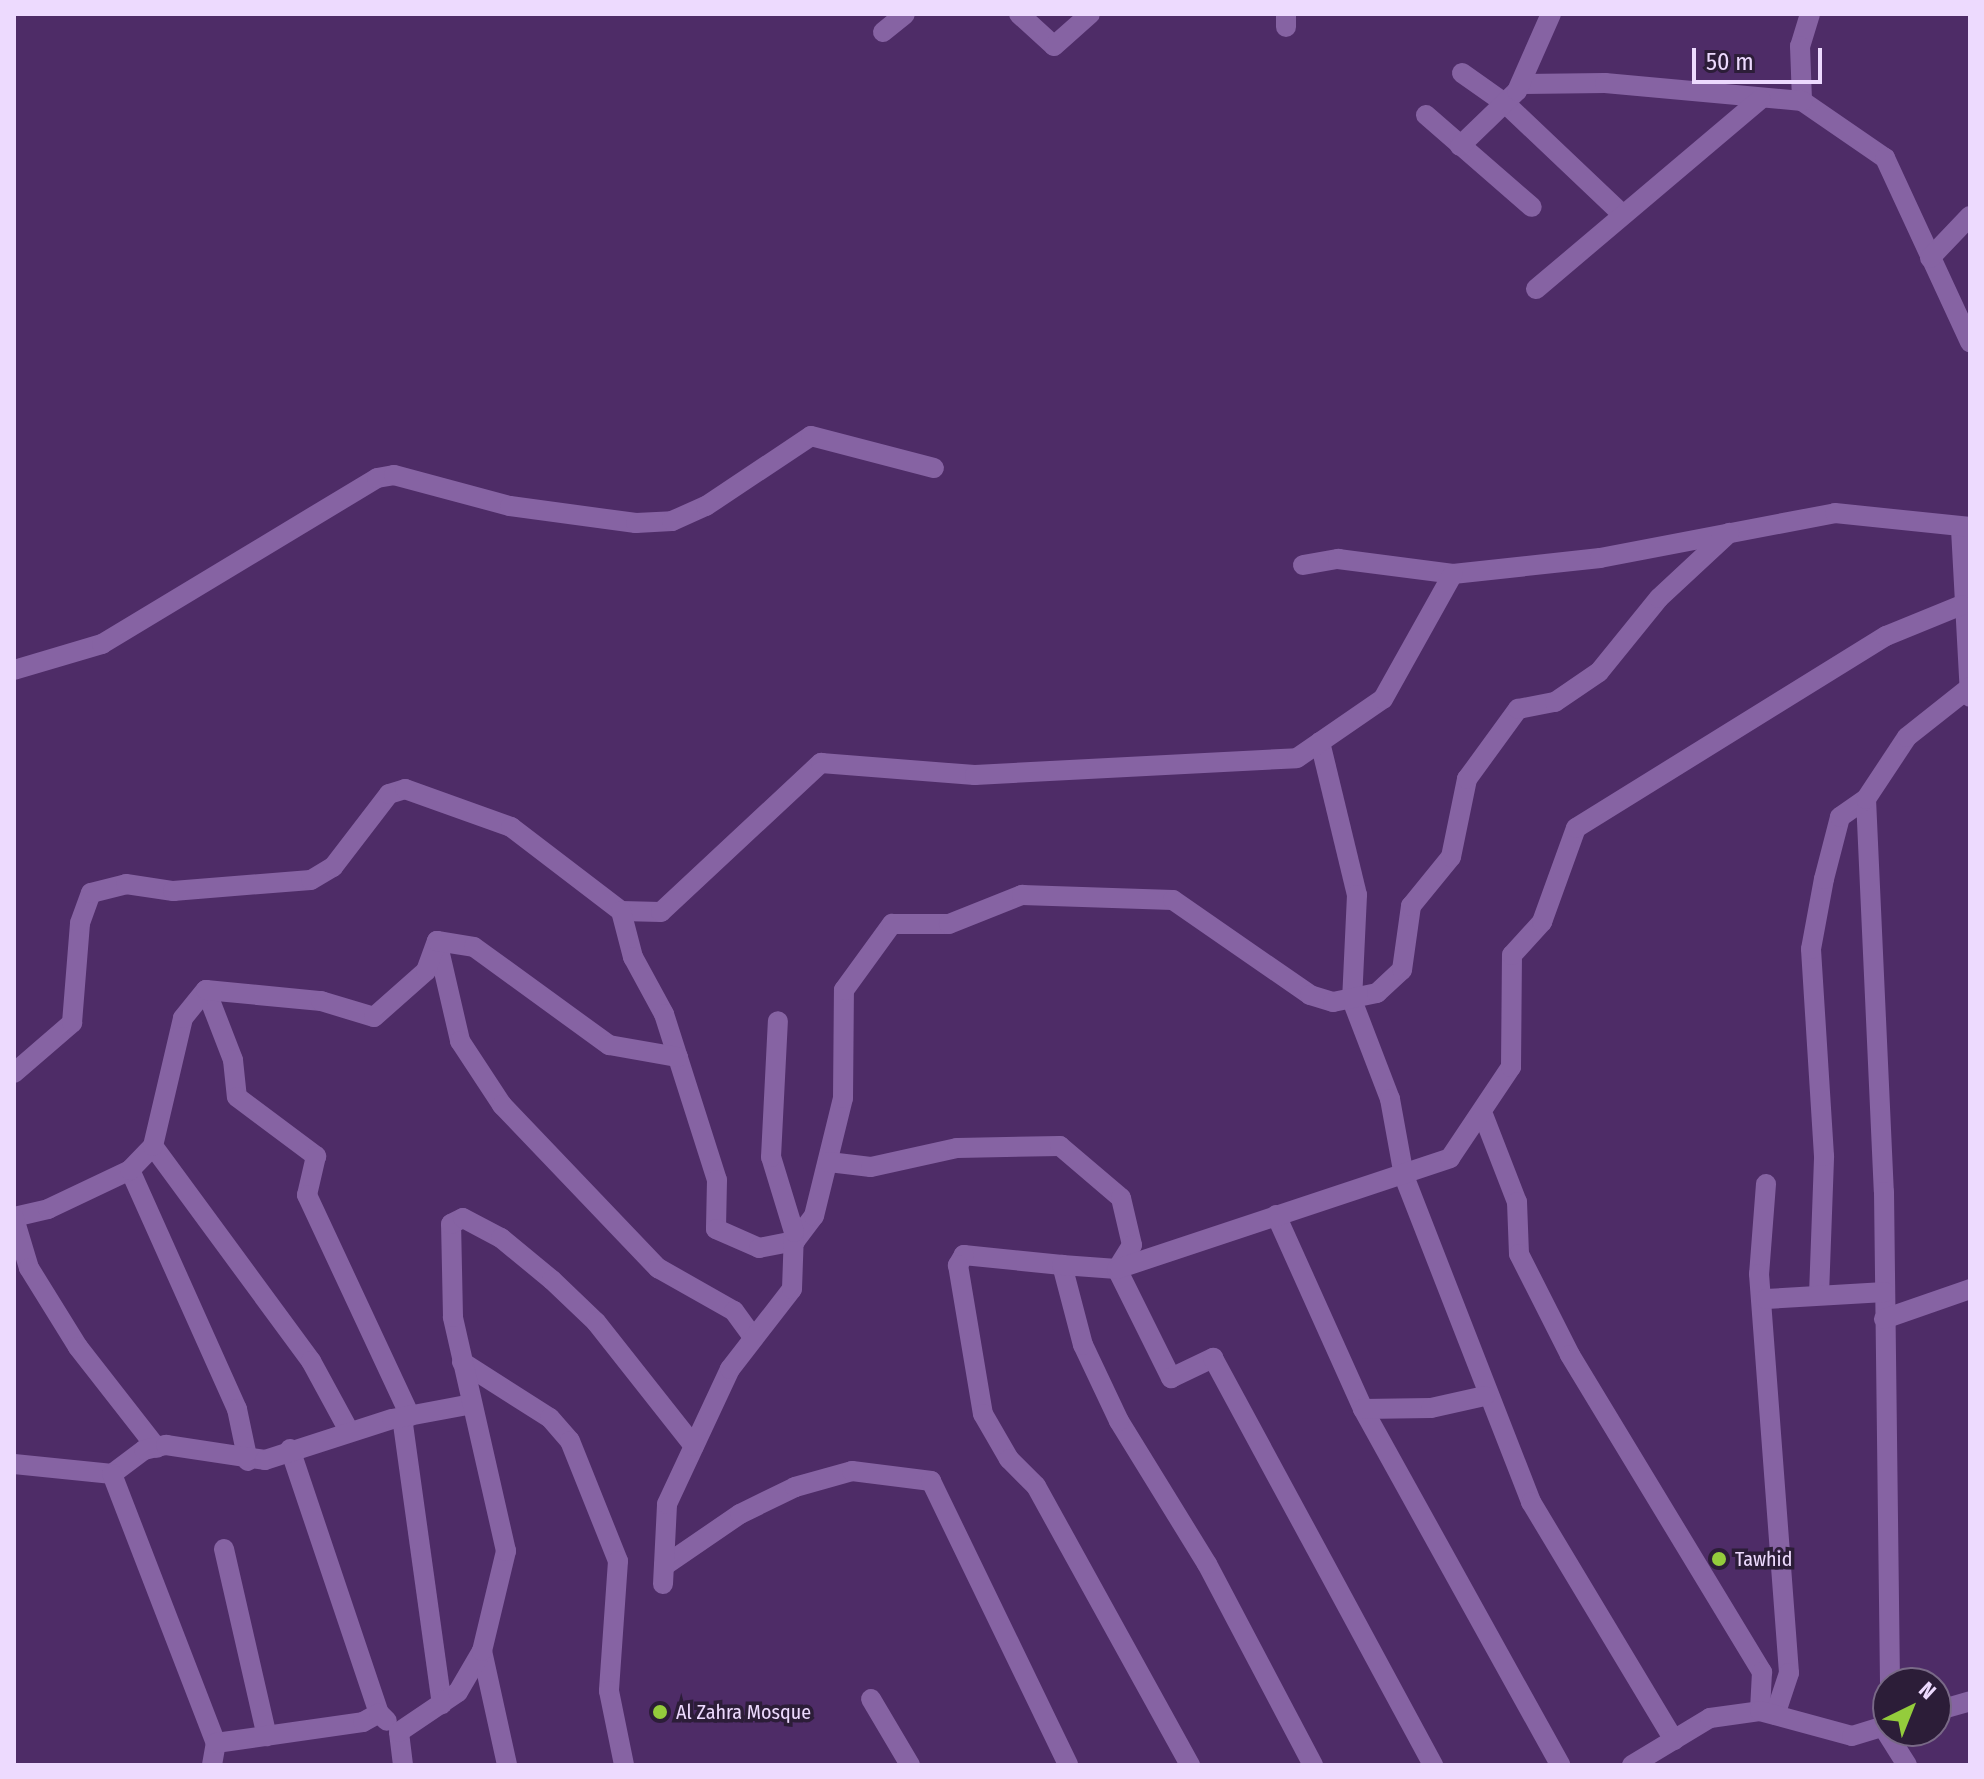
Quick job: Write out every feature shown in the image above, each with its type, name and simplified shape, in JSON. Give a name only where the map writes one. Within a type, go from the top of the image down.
[{"type":"street","points":[[883,32],[905,14]]},
{"type":"street","points":[[1019,14],[1054,46],[1090,14]]},
{"type":"street","points":[[1460,146],[1506,104],[1521,84],[1551,14]]},
{"type":"street","points":[[1802,101],[1800,46],[1810,14]]},
{"type":"street","points":[[1462,73],[1506,104],[1623,215]]},
{"type":"street","points":[[1521,84],[1605,83],[1802,101],[1885,158],[1970,342]]},
{"type":"street","points":[[1536,289],[1761,99]]},
{"type":"street","points":[[1426,115],[1532,207]]},
{"type":"street","points":[[1930,258],[1970,216]]},
{"type":"street","points":[[14,670],[102,644],[377,478],[394,475],[510,506],[636,523],[672,521],[706,506],[811,436],[934,468]]},
{"type":"street","points":[[1303,565],[1338,559],[1453,574],[1600,558],[1835,513],[1965,528],[1962,605],[1970,699]]},
{"type":"street","points":[[14,1073],[72,1023],[80,923],[91,893],[126,884],[173,891],[311,880],[333,867],[389,794],[405,789],[511,827],[621,911],[678,1057],[717,1180],[716,1229],[759,1248],[795,1241],[814,1216],[843,1098],[844,990],[892,924],[949,924],[1022,895],[1173,900],[1290,985],[1333,1002],[1352,1000],[1396,982],[1411,906],[1451,857],[1467,779],[1518,709],[1555,702],[1599,672],[1659,598],[1729,533]]},
{"type":"street","points":[[621,911],[661,912],[821,763],[943,775],[1201,767],[1297,758],[1383,699],[1453,574]]},
{"type":"street","points":[[1190,1765],[1036,1486],[1009,1459],[983,1414],[958,1265],[964,1255],[1117,1269],[1404,1176],[1450,1158],[1484,1117],[1511,1067],[1512,955],[1542,922],[1576,828],[1886,636],[1962,605]]},
{"type":"street","points":[[1819,1295],[1824,1156],[1811,949],[1840,817],[1866,799],[1907,737],[1970,687]]},
{"type":"street","points":[[1320,742],[1357,895],[1352,1000],[1390,1099],[1404,1176],[1485,1396],[1531,1502],[1674,1740]]},
{"type":"street","points":[[1866,799],[1885,1292],[1890,1667]]},
{"type":"street","points":[[437,941],[474,947],[609,1045],[678,1057]]},
{"type":"street","points":[[206,990],[321,1001],[374,1017],[426,971],[437,941]]},
{"type":"street","points":[[437,941],[460,1041],[502,1105],[658,1268],[734,1311],[753,1337]]},
{"type":"street","points":[[157,1448],[78,1347],[29,1268],[14,1217],[48,1209],[130,1170],[153,1146],[183,1018],[206,990]]},
{"type":"street","points":[[206,990],[233,1060],[237,1097],[316,1156],[307,1195],[406,1417],[442,1704]]},
{"type":"street","points":[[778,1021],[771,1157],[795,1241],[787,1301],[753,1337],[694,1446],[667,1504],[663,1575],[740,1514],[795,1487],[852,1471],[931,1481],[1068,1765]]},
{"type":"street","points":[[1484,1117],[1517,1202],[1526,1269],[1762,1672],[1767,1713]]},
{"type":"street","points":[[153,1146],[311,1361],[349,1431]]},
{"type":"street","points":[[829,1162],[871,1167],[957,1148],[1060,1146],[1121,1198],[1132,1245],[1117,1269]]},
{"type":"street","points":[[130,1170],[237,1409],[248,1461]]},
{"type":"street","points":[[1766,1184],[1759,1274],[1766,1299],[1789,1673],[1767,1713]]},
{"type":"street","points":[[1276,1215],[1363,1409],[1560,1765]]},
{"type":"street","points":[[399,1732],[442,1704],[482,1651],[506,1551],[462,1362],[451,1224],[463,1218],[501,1238],[596,1322],[694,1446]]},
{"type":"street","points":[[1062,1265],[1083,1345],[1119,1421],[1207,1564],[1313,1765]]},
{"type":"street","points":[[1117,1269],[1171,1378],[1213,1358],[1433,1765]]},
{"type":"street","points":[[1884,1319],[1970,1289]]},
{"type":"street","points":[[1766,1299],[1885,1292]]},
{"type":"street","points":[[462,1362],[550,1418],[570,1441],[618,1561],[609,1691],[624,1765]]},
{"type":"street","points":[[1363,1409],[1431,1408],[1485,1396]]},
{"type":"street","points":[[14,1464],[112,1474],[157,1448],[248,1461],[349,1431],[472,1404]]},
{"type":"street","points":[[290,1449],[379,1713],[399,1732],[403,1765]]},
{"type":"street","points":[[112,1474],[216,1743],[212,1765]]},
{"type":"street","points":[[224,1549],[267,1736]]},
{"type":"street","points":[[482,1651],[507,1765]]},
{"type":"street","points":[[871,1699],[910,1765]]},
{"type":"street","points":[[216,1743],[363,1722],[379,1713]]},
{"type":"street","points":[[1632,1765],[1710,1718],[1767,1713],[1852,1736],[1872,1730]]},
{"type":"street","points":[[1897,1747],[1907,1765]]},
{"type":"place","name":"Tawhid","points":[[1719,1559]]},
{"type":"place","name":"Al Zahra Mosque","points":[[660,1712]]}]
